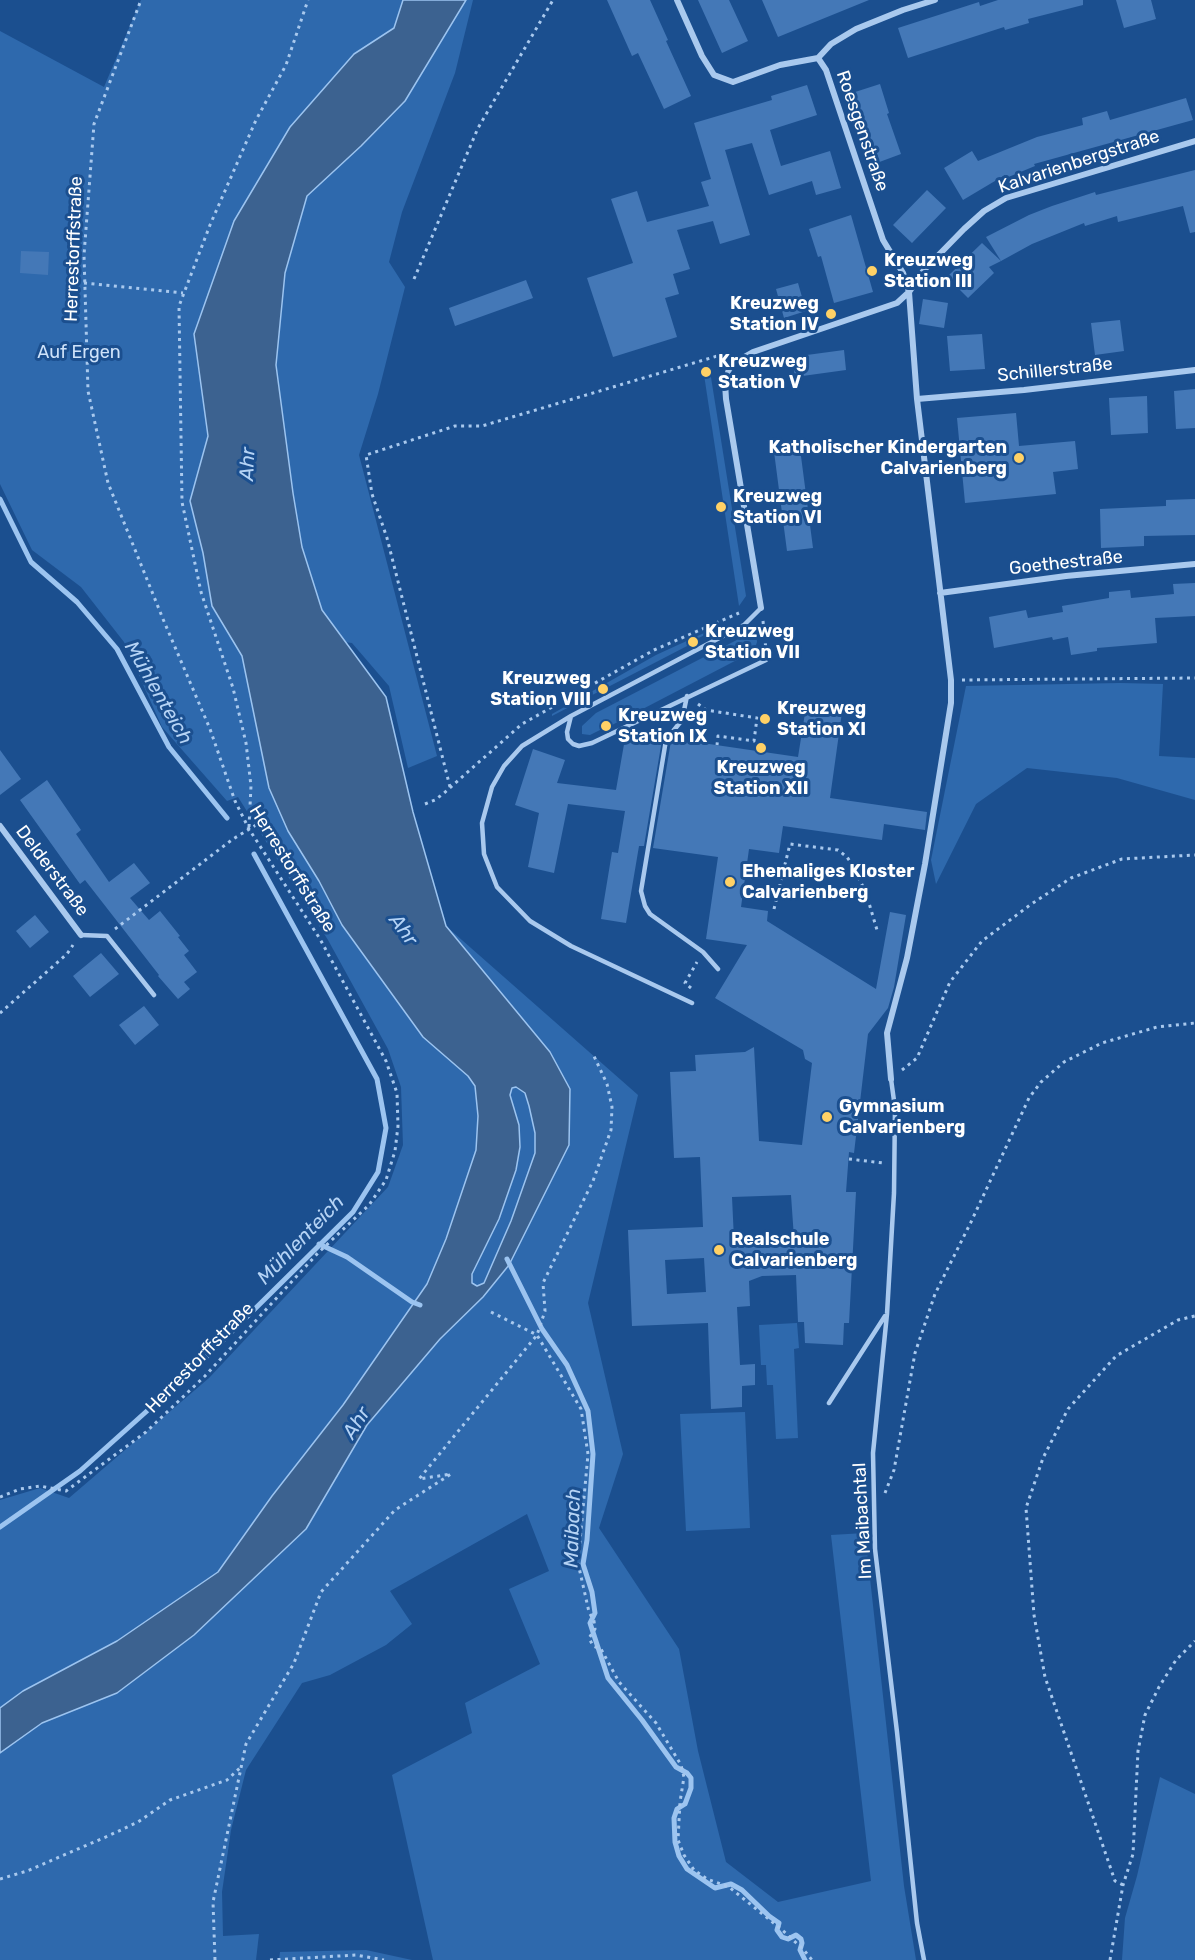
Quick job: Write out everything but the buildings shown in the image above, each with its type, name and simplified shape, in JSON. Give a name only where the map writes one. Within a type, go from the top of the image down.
[{"type":"street","name":"Roesgenstraße","points":[[677,0],[702,56],[714,75],[733,82],[780,65],[818,58],[826,70],[883,240],[903,273],[909,292],[917,399],[951,680],[951,703],[907,958],[887,1033],[891,1079]]},
{"type":"street","points":[[818,58],[831,44],[856,29],[935,0]]},
{"type":"street","name":"Kalvarienbergstraße","points":[[761,608],[726,399],[725,383],[729,369],[753,352],[897,303],[909,292],[924,270],[964,229],[984,211],[1006,198],[1195,141]]},
{"type":"street","name":"Schillerstraße","points":[[917,399],[1024,390],[1195,370]]},
{"type":"street","name":"Goethestraße","points":[[940,593],[1066,576],[1195,564]]},
{"type":"street","name":"Delderstraße","points":[[0,826],[81,935]]},
{"type":"lane","points":[[692,1003],[571,946],[530,921],[497,887],[484,854],[482,823],[492,788],[504,766],[522,746],[571,716],[744,625],[761,608]]},
{"type":"lane","points":[[571,716],[567,732],[568,739],[579,746],[592,743],[766,660]]},
{"type":"lane","points":[[687,696],[682,720],[666,740],[641,891],[650,914],[703,952],[718,969]]},
{"type":"lane","points":[[81,935],[107,936],[154,995]]},
{"type":"lane","name":"Im Maibachtal","points":[[891,1079],[895,1108],[895,1165],[887,1314],[873,1453],[874,1549],[897,1732],[917,1923],[924,1960]]},
{"type":"lane","points":[[829,1403],[887,1314]]},
{"type":"path","name":"Herrestorffstraße","points":[[0,1497],[20,1489],[40,1486],[66,1491],[146,1432],[197,1384],[318,1253],[369,1205],[386,1180],[398,1126],[397,1093],[386,1061],[320,939],[249,829],[235,801],[210,729],[162,619],[108,483],[88,391],[84,255],[93,123],[141,0]]},
{"type":"path","points":[[249,829],[250,786],[246,743],[233,688],[201,592],[182,502],[179,306],[210,225],[256,120],[286,65],[308,0]]},
{"type":"path","points":[[414,279],[477,128],[553,0]]},
{"type":"path","points":[[84,283],[183,293]]},
{"type":"path","points":[[450,787],[387,538],[372,494],[366,455],[455,426],[482,426],[724,354]]},
{"type":"path","points":[[695,632],[740,612],[761,608]]},
{"type":"path","points":[[764,626],[766,660]]},
{"type":"path","points":[[951,680],[1195,678]]},
{"type":"path","points":[[706,710],[757,717],[754,741],[718,736],[717,745]]},
{"type":"path","points":[[107,936],[256,825]]},
{"type":"path","points":[[774,909],[790,844],[838,850],[853,866],[866,893],[877,930]]},
{"type":"path","points":[[891,1079],[917,1058],[950,982],[982,941],[1030,905],[1071,878],[1122,859],[1195,855]]},
{"type":"path","points":[[0,1013],[67,954],[81,935]]},
{"type":"path","points":[[692,1003],[692,989],[685,983],[703,952]]},
{"type":"path","points":[[875,1500],[883,1497],[894,1470],[915,1353],[935,1294],[1029,1098],[1041,1082],[1064,1062],[1101,1043],[1157,1027],[1195,1023]]},
{"type":"path","points":[[215,1960],[213,1902],[246,1744],[294,1663],[321,1592],[395,1510],[451,1474],[419,1479],[539,1331],[545,1311],[543,1283],[593,1181],[611,1130],[612,1107],[607,1084],[593,1054]]},
{"type":"path","points":[[849,1159],[880,1163]]},
{"type":"path","points":[[491,1312],[537,1335],[581,1409],[588,1454],[578,1563],[589,1612],[594,1621],[595,1629],[589,1638],[593,1646],[601,1649],[619,1682],[656,1723],[681,1765],[684,1777],[678,1840],[684,1855],[694,1870],[707,1879],[729,1887],[782,1929],[812,1960]]},
{"type":"path","points":[[1123,1886],[1115,1881],[1045,1677],[1034,1615],[1026,1508],[1043,1458],[1068,1409],[1116,1356],[1178,1320],[1195,1316]]},
{"type":"path","points":[[1110,1960],[1123,1886],[1133,1854],[1138,1751],[1145,1714],[1176,1660],[1195,1641]]},
{"type":"path","points":[[0,1879],[27,1871],[138,1822],[170,1800],[227,1780],[242,1766]]},
{"type":"path","points":[[270,1960],[356,1955],[384,1960]]},
{"type":"green space","name":"Auf Ergen","points":[[141,0],[403,0],[394,28],[354,54],[194,334],[208,436],[190,501],[203,553],[212,606],[242,656],[269,788],[342,925],[423,1037],[468,1076],[475,1086],[478,1116],[476,1150],[446,1239],[427,1284],[343,1405],[272,1496],[218,1572],[117,1641],[23,1691],[0,1708],[0,1500],[40,1488],[69,1498],[209,1378],[388,1187],[403,1145],[401,1087],[388,1049],[328,940],[238,797],[227,801],[162,727],[124,642],[81,587],[32,550],[0,484],[0,31],[104,87]]},
{"type":"green space","points":[[466,0],[473,0],[455,73],[402,212],[389,262],[405,287],[378,394],[359,455],[437,756],[408,768],[389,686],[352,643],[344,642],[322,610],[302,547],[276,365],[285,273],[307,196],[405,101]]},
{"type":"green space","points":[[709,365],[746,596],[739,606],[703,368]]},
{"type":"green space","points":[[715,628],[716,630],[694,640],[689,645],[600,689],[552,716],[656,655]]},
{"type":"green space","points":[[756,630],[757,642],[754,651],[612,725],[607,724],[590,735],[582,734],[582,726],[596,713]]},
{"type":"green space","points":[[1163,684],[1159,756],[1195,758],[1195,800],[1117,778],[1027,768],[976,804],[936,884],[931,860],[966,686]]},
{"type":"green space","points":[[446,926],[638,1095],[588,1303],[623,1454],[599,1528],[679,1649],[698,1751],[726,1862],[778,1902],[871,1881],[831,1535],[865,1533],[904,1886],[916,1960],[433,1960],[392,1775],[472,1733],[465,1703],[540,1664],[509,1589],[549,1571],[527,1514],[390,1591],[412,1624],[386,1645],[330,1675],[302,1683],[246,1770],[231,1830],[222,1892],[223,1936],[259,1934],[256,1960],[0,1960],[0,1753],[42,1723],[117,1693],[194,1635],[306,1529],[367,1425],[440,1339],[483,1297],[509,1265],[569,1145],[550,1052]]},
{"type":"green space","points":[[516,1087],[525,1093],[529,1106],[535,1133],[535,1153],[511,1221],[484,1284],[477,1286],[472,1283],[472,1274],[499,1219],[516,1170],[520,1147],[519,1125],[510,1095],[512,1088]]},
{"type":"green space","points":[[797,1323],[799,1348],[794,1349],[798,1438],[776,1439],[773,1385],[767,1385],[766,1365],[761,1365],[759,1325]]},
{"type":"green space","points":[[745,1412],[750,1528],[686,1531],[680,1414]]},
{"type":"green space","points":[[1160,1777],[1195,1794],[1195,1960],[1122,1960],[1125,1918]]},
{"type":"green space","points":[[366,1950],[412,1960],[279,1960],[280,1952]]},
{"type":"water","name":"Ahr","points":[[403,0],[466,0],[405,101],[307,196],[285,273],[276,365],[293,493],[302,547],[322,610],[386,697],[413,812],[446,926],[550,1052],[570,1089],[569,1145],[509,1265],[483,1297],[440,1339],[367,1425],[306,1529],[194,1635],[117,1693],[42,1723],[0,1753],[0,1708],[23,1691],[117,1641],[218,1572],[272,1496],[343,1405],[427,1284],[446,1239],[476,1150],[478,1116],[475,1086],[468,1076],[423,1037],[342,925],[319,881],[288,831],[269,788],[242,656],[212,606],[203,553],[190,501],[208,436],[194,334],[234,221],[290,127],[354,54],[394,28]],"holes":[[[516,1087],[525,1093],[535,1133],[535,1153],[511,1221],[484,1283],[477,1286],[472,1283],[472,1274],[499,1219],[516,1170],[520,1147],[519,1125],[510,1095],[512,1088]]]},
{"type":"waterway","name":"Mühlenteich","points":[[0,499],[31,562],[77,602],[117,649],[169,747],[227,818]]},
{"type":"waterway","name":"Mühlenteich","points":[[0,1527],[80,1471],[196,1367],[353,1212],[378,1172],[386,1128],[377,1079],[254,854]]},
{"type":"waterway","points":[[319,1244],[347,1257],[412,1302],[420,1305]]},
{"type":"waterway","name":"Maibach","points":[[507,1259],[542,1329],[567,1365],[588,1411],[593,1454],[587,1540],[583,1564],[592,1592],[595,1613],[590,1623],[608,1678],[676,1767],[691,1778],[691,1788],[685,1804],[677,1809],[674,1818],[675,1842],[679,1856],[687,1869],[715,1888],[731,1884],[742,1890],[779,1923],[777,1930],[782,1937],[788,1939],[796,1935],[801,1939],[800,1950],[805,1960]]},
{"type":"place","name":"Kreuzweg Station III","points":[[872,271]]},
{"type":"place","name":"Kreuzweg Station IV","points":[[831,314]]},
{"type":"place","name":"Kreuzweg Station V","points":[[706,372]]},
{"type":"place","name":"Katholischer Kindergarten Calvarienberg","points":[[1019,458]]},
{"type":"place","name":"Kreuzweg Station VI","points":[[721,507]]},
{"type":"place","name":"Kreuzweg Station VII","points":[[693,642]]},
{"type":"place","name":"Kreuzweg Station VIII","points":[[603,689]]},
{"type":"place","name":"Kreuzweg Station XI","points":[[765,719]]},
{"type":"place","name":"Kreuzweg Station IX","points":[[606,726]]},
{"type":"place","name":"Kreuzweg Station XII","points":[[761,748]]},
{"type":"place","name":"Ehemaliges Kloster Calvarienberg","points":[[730,882]]},
{"type":"place","name":"Gymnasium Calvarienberg","points":[[827,1117]]},
{"type":"place","name":"Realschule Calvarienberg","points":[[719,1250]]}]
